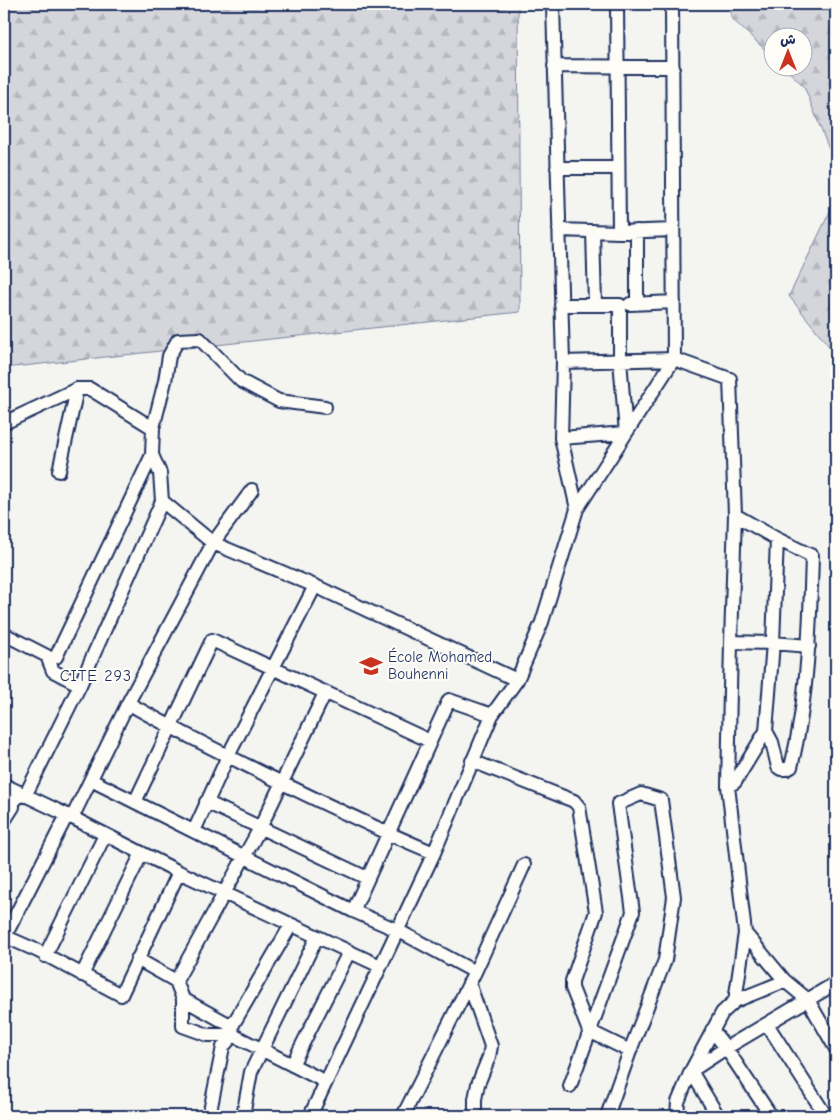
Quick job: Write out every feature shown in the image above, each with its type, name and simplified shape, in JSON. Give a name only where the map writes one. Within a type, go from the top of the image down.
[{"type":"street","points":[[553,4],[563,362],[562,438],[577,509]]},
{"type":"street","points":[[617,4],[619,232]]},
{"type":"street","points":[[310,1116],[434,853],[492,715],[517,680],[542,622],[577,509],[674,358],[672,4]]},
{"type":"street","points":[[554,66],[673,67]]},
{"type":"street","points":[[557,168],[618,168]]},
{"type":"street","points":[[559,230],[619,232],[673,230]]},
{"type":"street","points":[[593,231],[595,305]]},
{"type":"street","points":[[637,231],[637,304]]},
{"type":"street","points":[[561,305],[620,305],[674,302]]},
{"type":"street","points":[[620,305],[620,360],[626,433]]},
{"type":"street","points":[[56,656],[152,455],[153,428],[165,381],[169,356],[178,340],[200,339],[241,381],[280,401],[325,407]]},
{"type":"street","points":[[563,362],[674,358],[730,379],[735,515],[728,786],[745,933],[735,1001]]},
{"type":"street","points":[[59,471],[78,389]]},
{"type":"street","points":[[4,423],[78,389],[90,389],[153,428]]},
{"type":"street","points":[[562,438],[626,433]]},
{"type":"street","points":[[4,821],[13,807],[13,802],[23,795],[80,686],[162,501],[160,473],[152,455]]},
{"type":"street","points":[[180,872],[121,995],[4,936],[91,780],[128,703],[213,543],[252,490]]},
{"type":"street","points":[[162,501],[213,543],[315,586],[517,680]]},
{"type":"street","points":[[735,515],[812,556],[809,646],[797,741],[791,767],[781,769],[778,766],[772,742],[766,731]]},
{"type":"street","points":[[728,786],[735,782],[766,731],[773,643],[777,539]]},
{"type":"street","points":[[194,831],[228,756],[315,586]]},
{"type":"street","points":[[4,634],[47,656],[53,671],[80,686]]},
{"type":"street","points":[[135,802],[212,640],[430,741]]},
{"type":"street","points":[[731,642],[809,646]]},
{"type":"street","points":[[176,981],[260,828],[324,693]]},
{"type":"street","points":[[352,911],[449,700],[492,715]]},
{"type":"street","points":[[128,703],[171,728],[281,783],[388,834],[434,853]]},
{"type":"street","points":[[472,761],[574,801],[579,807],[596,912],[572,981],[572,988],[589,1031],[630,1051]]},
{"type":"street","points":[[91,780],[352,911],[397,930],[475,972]]},
{"type":"street","points":[[4,785],[70,816],[142,854],[380,966]]},
{"type":"street","points":[[570,1086],[633,912],[618,804],[641,794],[661,800],[674,897],[665,960],[607,1116]]},
{"type":"street","points":[[206,802],[367,878]]},
{"type":"street","points":[[45,956],[104,835]]},
{"type":"street","points":[[82,975],[142,854]]},
{"type":"street","points":[[403,1116],[475,972],[524,865]]},
{"type":"street","points":[[209,1116],[223,1047],[291,925]]},
{"type":"street","points":[[745,933],[785,981],[808,1000],[836,1049]]},
{"type":"street","points":[[243,1116],[250,1072],[317,937]]},
{"type":"street","points":[[292,1065],[349,952]]},
{"type":"street","points":[[137,959],[176,981],[183,999],[183,1026],[208,1035],[232,1030]]},
{"type":"street","points":[[677,1116],[678,1102],[691,1071],[722,1013],[735,1001],[785,981]]},
{"type":"street","points":[[691,1071],[726,1048],[836,983]]},
{"type":"street","points":[[469,984],[490,1046],[490,1057],[478,1084],[475,1099],[475,1116]]},
{"type":"street","points":[[183,999],[262,1050],[326,1082]]},
{"type":"street","points":[[767,1024],[826,1116]]},
{"type":"street","points":[[712,1030],[771,1116]]},
{"type":"street","points":[[691,1071],[718,1116]]},
{"type":"green space","points":[[4,4],[518,4],[520,312],[4,368]]},
{"type":"green space","points":[[731,4],[836,4],[836,167],[804,86],[796,78],[812,78],[812,28],[762,28],[762,47],[731,18]]},
{"type":"green space","points":[[836,199],[836,355],[789,296]]},
{"type":"place","name":"École Mohamed Bouhenni","points":[[371,666]]},
{"type":"district","name":"CITE 293","points":[[96,676]]}]
